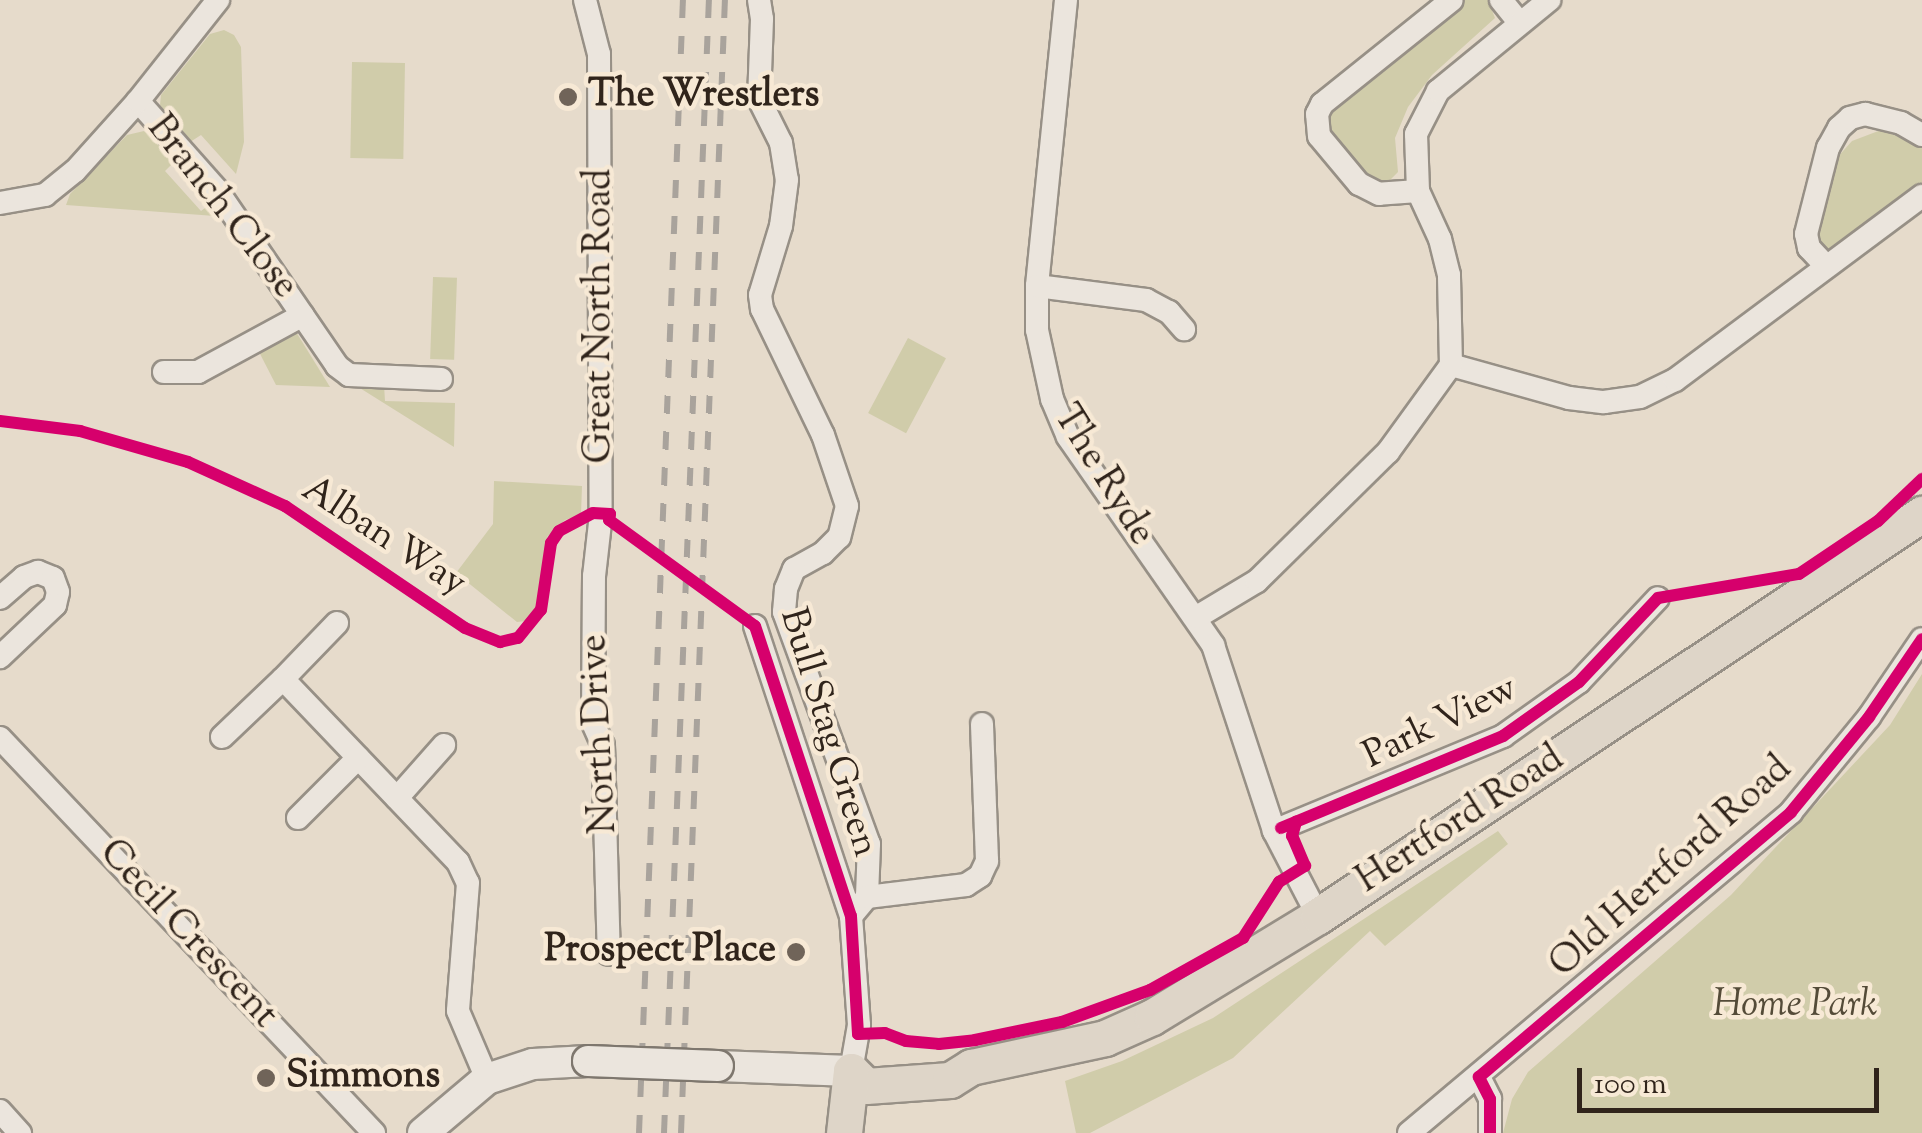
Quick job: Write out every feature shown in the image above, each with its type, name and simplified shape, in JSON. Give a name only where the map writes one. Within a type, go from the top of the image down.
[{"type":"main road","name":"Hertford Road","points":[[850,1071],[866,1086],[950,1080],[971,1067],[1105,1038],[1194,994],[1318,916],[1922,514]]},
{"type":"main road","points":[[423,1133],[487,1079],[533,1064],[588,1060],[850,1071],[844,1133]]},
{"type":"street","points":[[0,203],[29,200],[57,186],[138,101],[218,0]]},
{"type":"street","name":"Great North Road","points":[[585,0],[599,54],[601,514]]},
{"type":"street","name":"Bull Stag Green","points":[[759,0],[762,18],[758,99],[780,143],[788,180],[784,216],[760,295],[762,309],[823,435],[846,506],[839,537],[794,569],[786,588],[784,612],[868,844],[867,897],[851,916]]},
{"type":"street","name":"The Ryde","points":[[1066,0],[1037,286],[1037,330],[1044,371],[1068,436],[1213,645],[1274,832],[1318,916]]},
{"type":"street","points":[[1418,190],[1379,194],[1358,184],[1319,136],[1317,114],[1322,104],[1452,0]]},
{"type":"street","points":[[1500,0],[1518,22]]},
{"type":"street","points":[[1197,618],[1257,581],[1375,464],[1451,366],[1449,275],[1440,240],[1418,190],[1415,147],[1424,113],[1438,91],[1549,0]]},
{"type":"street","name":"Branch Close","points":[[138,101],[216,189],[337,366],[350,375],[442,379]]},
{"type":"street","points":[[1826,266],[1809,248],[1806,234],[1828,148],[1839,128],[1850,118],[1864,114],[1902,123],[1922,136]]},
{"type":"street","points":[[1451,366],[1569,398],[1604,402],[1640,396],[1674,380],[1922,196]]},
{"type":"street","points":[[1037,286],[1146,300],[1169,312],[1184,329]]},
{"type":"street","name":"Branch Close","points":[[164,372],[198,372],[303,315]]},
{"type":"street","name":"North Drive","points":[[601,514],[594,576],[594,723],[603,744],[609,954]]},
{"type":"street","points":[[0,598],[24,576],[38,572],[53,578],[58,592],[55,605],[0,656]]},
{"type":"street","name":"Park View","points":[[1274,832],[1503,736],[1579,682],[1658,598]]},
{"type":"street","points":[[222,737],[284,680],[336,623]]},
{"type":"street","points":[[756,626],[851,916],[859,1025],[850,1071]]},
{"type":"street","name":"Old Hertford Road","points":[[1408,1133],[1791,812],[1869,717],[1922,638]]},
{"type":"street","points":[[284,680],[458,862],[468,883],[458,1011],[487,1079]]},
{"type":"street","points":[[867,897],[966,885],[980,876],[987,860],[982,724]]},
{"type":"street","name":"Cecil Crescent","points":[[0,738],[374,1133]]},
{"type":"street","points":[[397,798],[444,745]]},
{"type":"street","points":[[298,818],[358,758]]},
{"type":"street","points":[[1479,1077],[1490,1099],[1490,1133]]},
{"type":"street","points":[[0,1110],[19,1133]]},
{"type":"green space","points":[[1463,0],[1488,0],[1495,18],[1432,75],[1408,107],[1395,138],[1398,172],[1389,181],[1370,180],[1333,141],[1324,119],[1332,106]]},
{"type":"green space","points":[[224,30],[234,35],[241,47],[244,142],[236,174],[201,135],[187,144],[166,124],[160,105],[161,95],[210,34]]},
{"type":"green space","points":[[352,62],[405,63],[403,159],[350,158]]},
{"type":"green space","points":[[1881,130],[1922,146],[1922,183],[1833,252],[1821,249],[1814,243],[1835,160],[1852,141]]},
{"type":"green space","points":[[144,131],[171,151],[172,164],[165,171],[201,211],[209,205],[222,211],[215,216],[66,205],[70,194],[127,135]]},
{"type":"green space","points":[[433,277],[457,278],[454,360],[430,359]]},
{"type":"green space","points":[[293,327],[330,387],[276,385],[257,348]]},
{"type":"green space","points":[[908,338],[946,358],[906,433],[868,413]]},
{"type":"green space","points":[[355,385],[384,385],[385,401],[455,403],[454,447]]},
{"type":"green space","points":[[494,481],[582,486],[581,515],[565,520],[547,537],[537,605],[526,621],[517,622],[456,573],[493,524]]},
{"type":"green space","name":"Home Park","points":[[1922,674],[1922,1133],[1503,1133],[1512,1099],[1528,1072],[1731,895],[1890,725]]},
{"type":"green space","points":[[1498,831],[1508,844],[1385,946],[1370,931],[1233,1058],[1090,1133],[1076,1133],[1065,1081],[1122,1061],[1213,1018]]},
{"type":"railway","points":[[639,1133],[683,0]]},
{"type":"railway","points":[[664,1133],[709,0]]},
{"type":"railway","points":[[681,1133],[725,0]]},
{"type":"cycle path","name":"Alban Way","points":[[0,421],[80,431],[188,462],[285,506],[465,628],[500,642],[518,638],[541,610],[551,543],[559,531],[593,513],[610,514],[609,520],[755,626],[851,916],[858,1034],[885,1033],[906,1041],[939,1044],[975,1040],[1062,1022],[1150,990],[1243,938],[1279,882],[1305,866],[1292,836],[1296,822]]},
{"type":"cycle path","points":[[1281,828],[1503,736],[1579,682],[1658,598],[1799,574],[1878,521],[1922,479]]},
{"type":"cycle path","points":[[1490,1133],[1490,1099],[1479,1077],[1791,812],[1869,717],[1922,639]]},
{"type":"place","name":"The Wrestlers","points":[[568,97]]},
{"type":"place","name":"Prospect Place","points":[[796,952]]},
{"type":"place","name":"Simmons","points":[[266,1078]]}]
